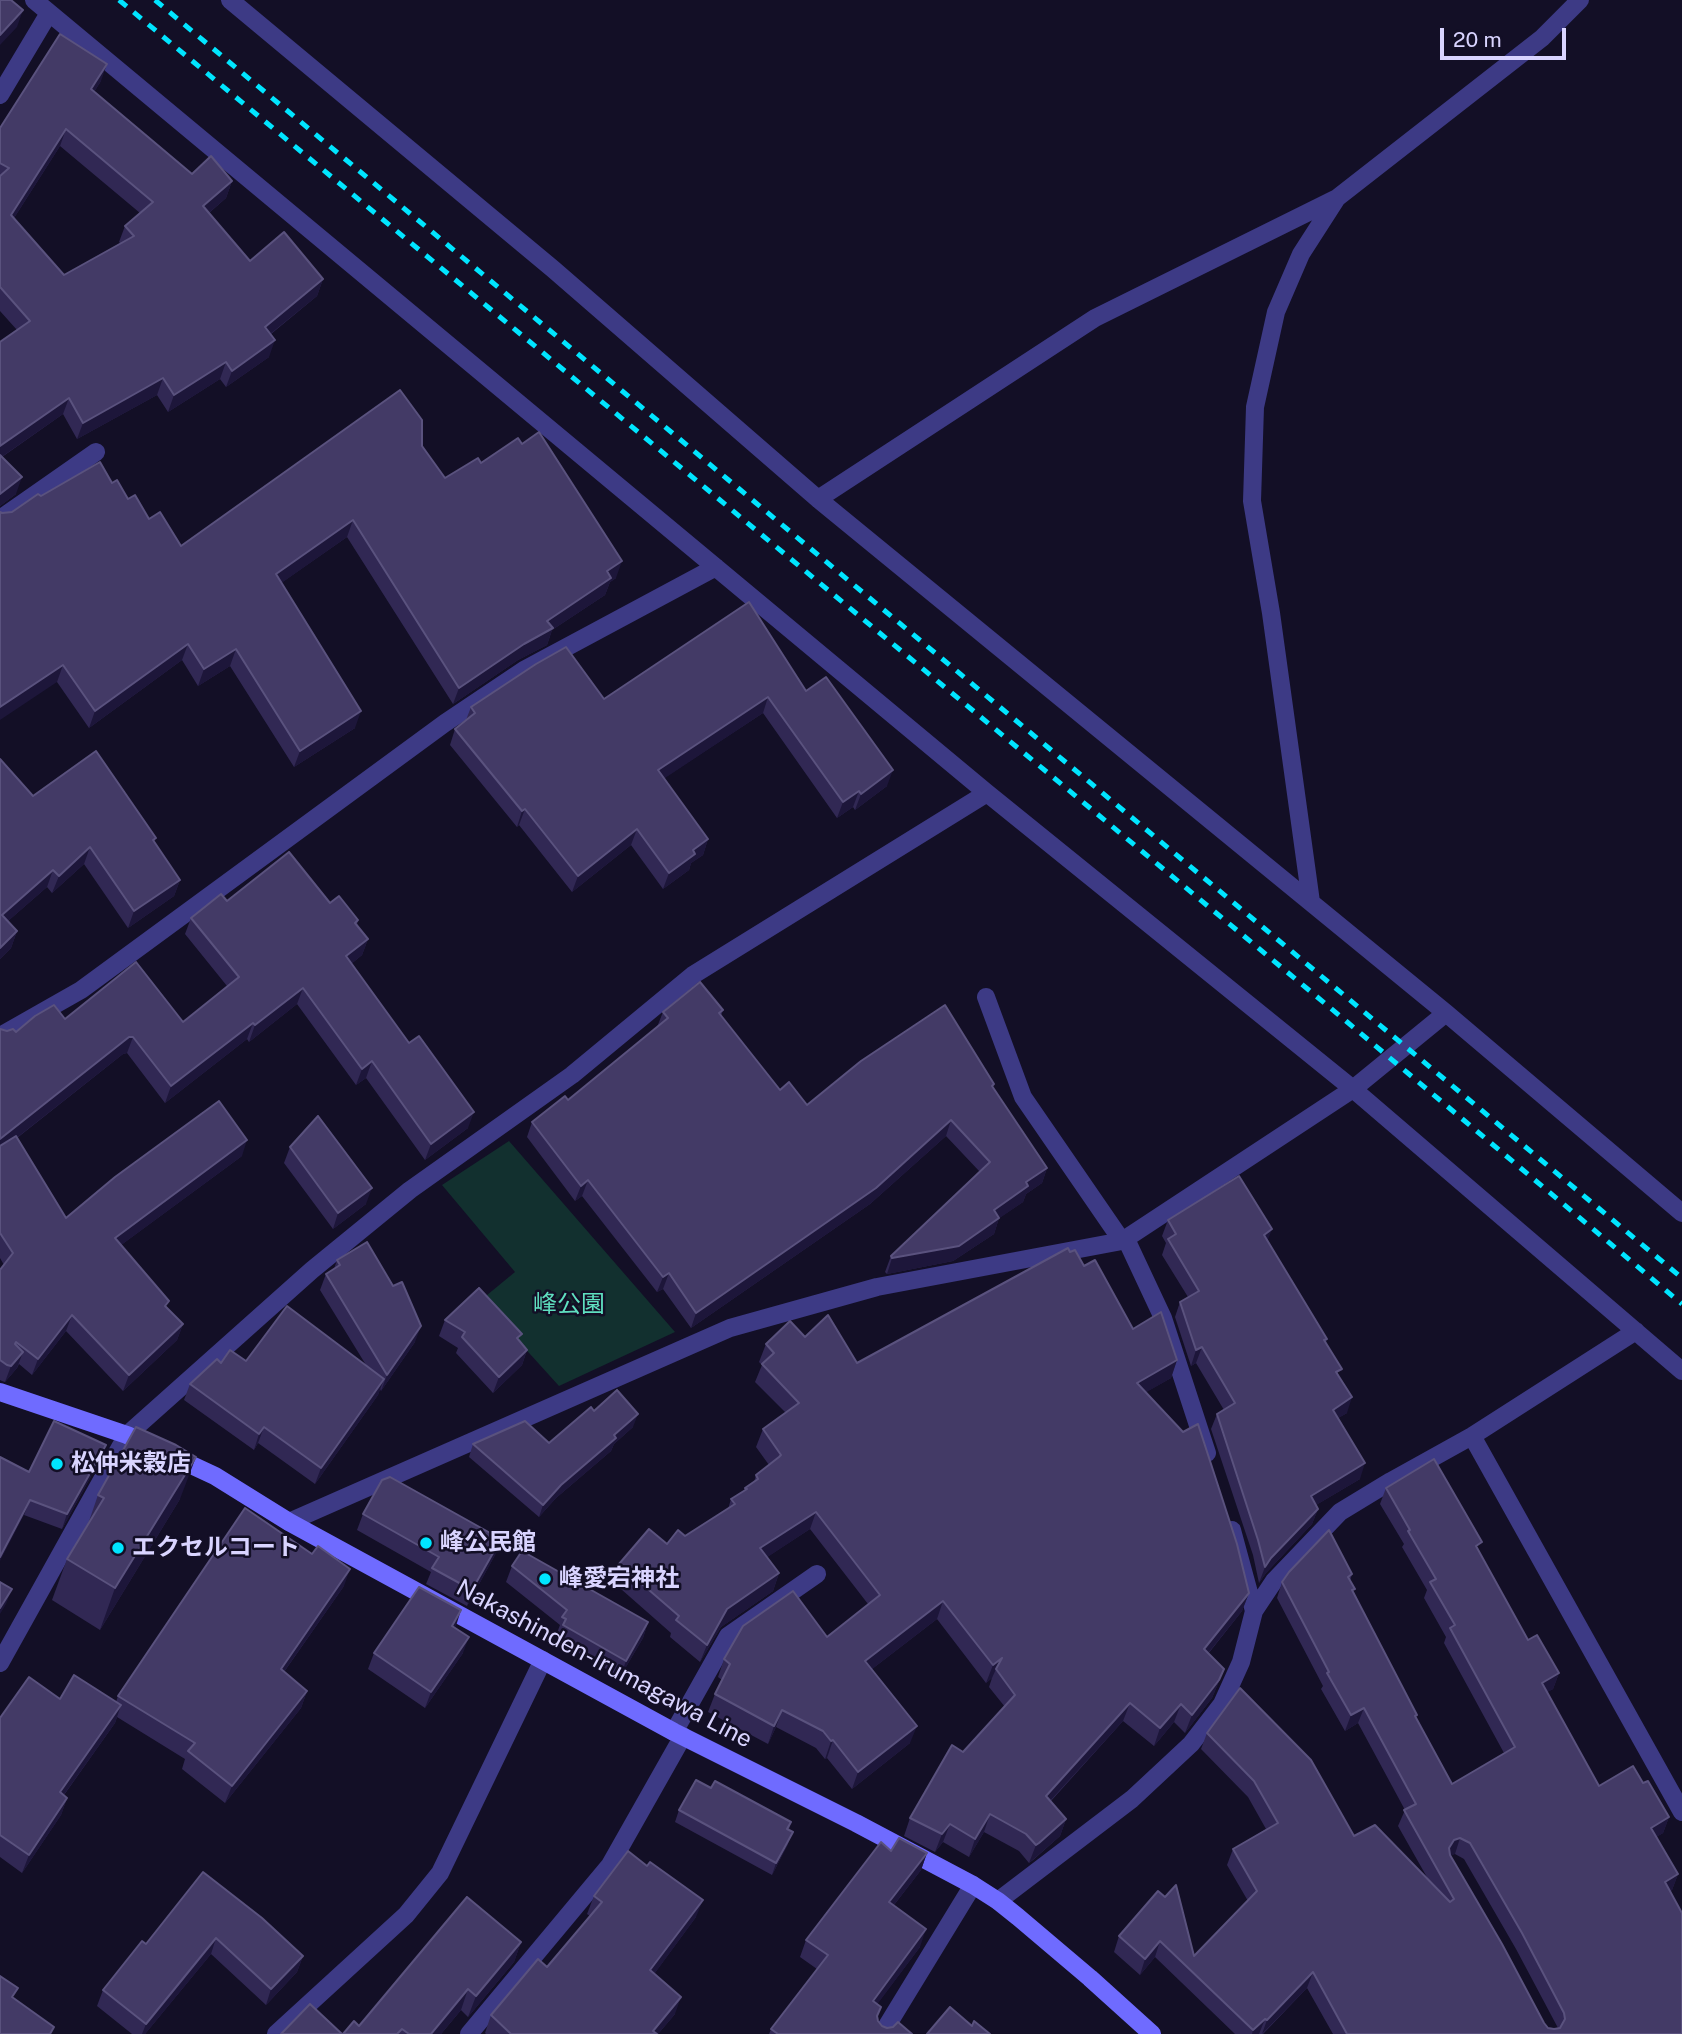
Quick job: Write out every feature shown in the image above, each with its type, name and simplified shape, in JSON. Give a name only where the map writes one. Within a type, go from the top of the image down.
[{"type":"main road","name":"Nakashinden-Irumagawa Line","points":[[0,1392],[127,1434],[215,1476],[289,1522],[679,1734],[973,1885],[998,1901],[1152,2034]]},
{"type":"street","points":[[34,0],[987,793],[1353,1089],[1682,1371]]},
{"type":"street","points":[[230,0],[554,269],[818,499],[1446,1013],[1682,1213]]},
{"type":"street","points":[[818,499],[1095,318],[1337,198],[1542,38],[1580,0]]},
{"type":"street","points":[[0,95],[49,13]]},
{"type":"street","points":[[1311,902],[1271,613],[1252,501],[1255,407],[1276,312],[1301,254],[1337,198]]},
{"type":"street","points":[[0,519],[96,452]]},
{"type":"street","points":[[0,1036],[80,990],[434,731],[524,670],[716,567]]},
{"type":"street","points":[[0,1664],[127,1434],[312,1270],[410,1190],[572,1074],[693,975],[987,793]]},
{"type":"street","points":[[986,997],[1023,1097],[1124,1240],[1163,1318],[1212,1467]]},
{"type":"street","points":[[289,1522],[730,1328],[877,1287],[1124,1240],[1353,1089],[1446,1013]]},
{"type":"street","points":[[998,1901],[1132,1799],[1191,1744],[1222,1704],[1241,1661],[1254,1611],[1274,1581],[1340,1512],[1472,1436],[1636,1331]]},
{"type":"street","points":[[1472,1436],[1682,1812]]},
{"type":"street","points":[[1229,1520],[1242,1559],[1254,1611]]},
{"type":"street","points":[[469,2034],[610,1866],[728,1636],[817,1574]]},
{"type":"street","points":[[276,2034],[406,1915],[440,1872],[543,1660]]},
{"type":"street","points":[[882,2034],[973,1885]]},
{"type":"green space","name":"峰公園","points":[[509,1141],[675,1332],[559,1386],[481,1300],[515,1272],[442,1185]]},
{"type":"building","points":[[0,0],[11,0],[23,10],[0,35]]},
{"type":"building","points":[[60,34],[107,64],[91,89],[192,174],[211,156],[232,181],[203,206],[250,261],[284,232],[323,279],[265,327],[275,340],[232,371],[226,362],[174,395],[163,378],[83,423],[69,398],[0,446],[0,342],[30,321],[0,287],[0,176],[9,168],[0,163],[0,128]],"holes":[[[66,129],[153,202],[125,226],[134,236],[64,275],[11,215]]]},
{"type":"building","points":[[400,390],[422,420],[422,446],[445,478],[478,458],[481,463],[518,438],[522,444],[539,432],[622,561],[607,571],[611,578],[547,621],[553,628],[524,644],[459,688],[353,520],[276,574],[361,711],[300,751],[236,649],[204,669],[188,644],[95,711],[63,665],[0,707],[0,512],[12,512],[38,494],[41,496],[100,462],[112,483],[117,480],[128,499],[135,495],[149,519],[160,512],[181,546]]},
{"type":"building","points":[[0,455],[22,477],[0,494]]},
{"type":"building","points":[[749,602],[806,691],[826,677],[893,770],[861,794],[859,791],[843,802],[768,697],[658,770],[708,839],[693,850],[695,854],[669,873],[637,829],[578,876],[525,809],[522,811],[455,729],[475,713],[471,707],[566,647],[604,699]]},
{"type":"building","points":[[96,751],[156,838],[153,840],[180,880],[134,911],[90,847],[59,876],[53,870],[2,915],[17,931],[0,948],[0,759],[33,796]]},
{"type":"building","points":[[289,852],[330,903],[339,896],[358,920],[355,923],[368,939],[346,956],[409,1043],[419,1036],[474,1112],[431,1144],[372,1061],[362,1069],[303,988],[171,1086],[133,1037],[129,1037],[0,1139],[0,1029],[13,1029],[16,1032],[54,1005],[65,1019],[136,962],[183,1022],[239,977],[191,918],[221,894],[227,901]]},
{"type":"building","points":[[700,982],[723,1010],[719,1013],[780,1090],[789,1082],[807,1105],[861,1061],[945,1005],[994,1084],[992,1086],[1047,1168],[1026,1182],[1028,1186],[994,1210],[999,1218],[959,1246],[892,1258],[891,1256],[990,1162],[951,1120],[876,1188],[696,1313],[669,1273],[663,1277],[588,1180],[581,1186],[532,1122],[565,1096],[568,1100],[668,1018],[663,1012]]},
{"type":"building","points":[[219,1101],[247,1140],[115,1238],[169,1301],[165,1306],[183,1324],[129,1375],[72,1315],[38,1359],[16,1342],[23,1352],[11,1366],[0,1360],[0,1270],[13,1253],[0,1233],[0,1146],[16,1136],[66,1218],[115,1177]]},
{"type":"building","points":[[318,1116],[372,1188],[338,1213],[290,1147]]},
{"type":"building","points":[[1239,1176],[1272,1229],[1264,1235],[1327,1339],[1324,1340],[1342,1369],[1336,1372],[1352,1397],[1333,1410],[1365,1463],[1311,1496],[1318,1509],[1265,1567],[1217,1414],[1235,1403],[1202,1347],[1196,1350],[1180,1302],[1199,1291],[1168,1239],[1176,1234],[1168,1220]]},
{"type":"building","points":[[367,1242],[393,1286],[402,1282],[421,1326],[387,1375],[326,1274],[340,1265],[337,1260]]},
{"type":"building","points":[[1068,1248],[1070,1252],[1075,1250],[1084,1266],[1095,1260],[1133,1329],[1161,1312],[1177,1360],[1137,1383],[1183,1432],[1198,1424],[1237,1544],[1249,1593],[1204,1649],[1224,1669],[1219,1680],[1192,1715],[1181,1704],[1160,1728],[1130,1703],[1046,1796],[1066,1819],[1039,1843],[1036,1845],[1026,1834],[990,1814],[975,1839],[950,1824],[942,1834],[910,1818],[952,1745],[963,1752],[1015,1695],[996,1669],[1002,1658],[993,1665],[943,1601],[865,1661],[917,1726],[858,1772],[823,1731],[782,1710],[774,1726],[715,1694],[730,1664],[724,1659],[743,1626],[793,1591],[827,1637],[880,1595],[816,1512],[760,1548],[779,1573],[727,1609],[707,1645],[676,1620],[679,1616],[619,1564],[649,1529],[667,1544],[678,1530],[685,1536],[735,1504],[731,1499],[747,1489],[745,1488],[758,1479],[756,1475],[781,1455],[763,1429],[799,1403],[762,1364],[774,1353],[766,1344],[790,1321],[805,1337],[828,1315],[857,1363]]},
{"type":"building","points":[[479,1288],[522,1334],[517,1338],[527,1350],[499,1377],[462,1337],[465,1332],[445,1320]]},
{"type":"building","points":[[287,1306],[384,1379],[321,1468],[264,1427],[259,1434],[190,1384],[217,1359],[221,1363],[230,1350],[246,1361]]},
{"type":"building","points":[[617,1390],[638,1414],[614,1435],[616,1438],[561,1485],[543,1505],[473,1444],[525,1421],[549,1443],[591,1407],[594,1411]]},
{"type":"building","points":[[54,1421],[106,1445],[67,1514],[30,1500],[0,1557],[0,1457],[29,1472]]},
{"type":"building","points":[[136,1427],[196,1457],[115,1588],[67,1559],[104,1498],[98,1495]]},
{"type":"building","points":[[1434,1459],[1482,1542],[1476,1546],[1528,1640],[1537,1635],[1559,1673],[1542,1683],[1599,1786],[1633,1766],[1643,1783],[1648,1781],[1669,1817],[1651,1828],[1678,1874],[1665,1882],[1682,1913],[1682,2034],[1347,2034],[1313,1972],[1267,2020],[1253,2030],[1160,1941],[1145,1959],[1119,1936],[1158,1891],[1165,1897],[1176,1885],[1194,1956],[1257,1891],[1233,1849],[1278,1823],[1254,1781],[1207,1733],[1240,1688],[1311,1760],[1354,1836],[1375,1825],[1450,1902],[1454,1899],[1404,1810],[1416,1804],[1364,1708],[1351,1715],[1282,1582],[1329,1530],[1352,1574],[1348,1577],[1355,1589],[1352,1590],[1452,1784],[1515,1747],[1450,1628],[1455,1625],[1430,1582],[1436,1579],[1386,1488]],"holes":[[[1460,1838],[1470,1843],[1564,2013],[1565,2019],[1560,2028],[1548,2028],[1544,2023],[1450,1855],[1449,1848],[1454,1840]]]},
{"type":"building","name":"峰公民館","points":[[390,1477],[501,1539],[472,1590],[432,1568],[439,1557],[363,1514],[382,1480]]},
{"type":"building","points":[[245,1508],[312,1554],[318,1546],[350,1569],[281,1669],[307,1691],[232,1786],[188,1751],[195,1743],[118,1696]]},
{"type":"building","points":[[522,1551],[648,1622],[626,1661],[563,1625],[566,1619],[562,1617],[567,1610],[512,1566]]},
{"type":"building","points":[[0,1582],[12,1589],[0,1608]]},
{"type":"building","points":[[419,1587],[461,1610],[452,1626],[469,1637],[431,1692],[374,1653]]},
{"type":"building","points":[[74,1675],[121,1705],[60,1792],[67,1798],[29,1855],[0,1835],[0,1718],[29,1677],[60,1699]]},
{"type":"building","points":[[696,1780],[711,1788],[715,1781],[791,1822],[787,1829],[793,1832],[776,1863],[679,1810]]},
{"type":"building","points":[[899,1838],[927,1853],[889,1902],[926,1929],[873,2001],[881,2007],[877,2016],[882,2026],[893,2027],[898,2022],[912,2034],[778,2034],[771,2029],[828,1955],[806,1940],[881,1842],[891,1851]]},
{"type":"building","points":[[628,1851],[647,1866],[650,1862],[703,1900],[650,1970],[681,1997],[653,2031],[657,2034],[511,2034],[491,2015],[538,1959],[547,1967],[602,1902],[594,1896]]},
{"type":"building","points":[[203,1872],[262,1918],[303,1956],[271,1989],[216,1938],[146,2024],[103,1990],[142,1941],[146,1944]]},
{"type":"building","points":[[467,1897],[521,1942],[476,1996],[468,1989],[431,2034],[409,2034],[402,2029],[397,2034],[343,2034],[354,2021],[359,2026]]},
{"type":"building","points":[[0,1976],[18,1988],[12,1997],[54,2027],[50,2034],[0,2034]]},
{"type":"building","points":[[310,2004],[342,2034],[281,2034]]},
{"type":"building","points":[[950,2007],[972,2026],[974,2021],[990,2034],[927,2034]]},
{"type":"railway","points":[[119,0],[1682,1304]]},
{"type":"railway","points":[[155,0],[1682,1278]]},
{"type":"place","name":"松仲米穀店","points":[[57,1464]]},
{"type":"place","name":"峰公民館","points":[[426,1543]]},
{"type":"place","name":"エクセルコート","points":[[118,1548]]},
{"type":"place","name":"峰愛宕神社","points":[[545,1579]]}]
